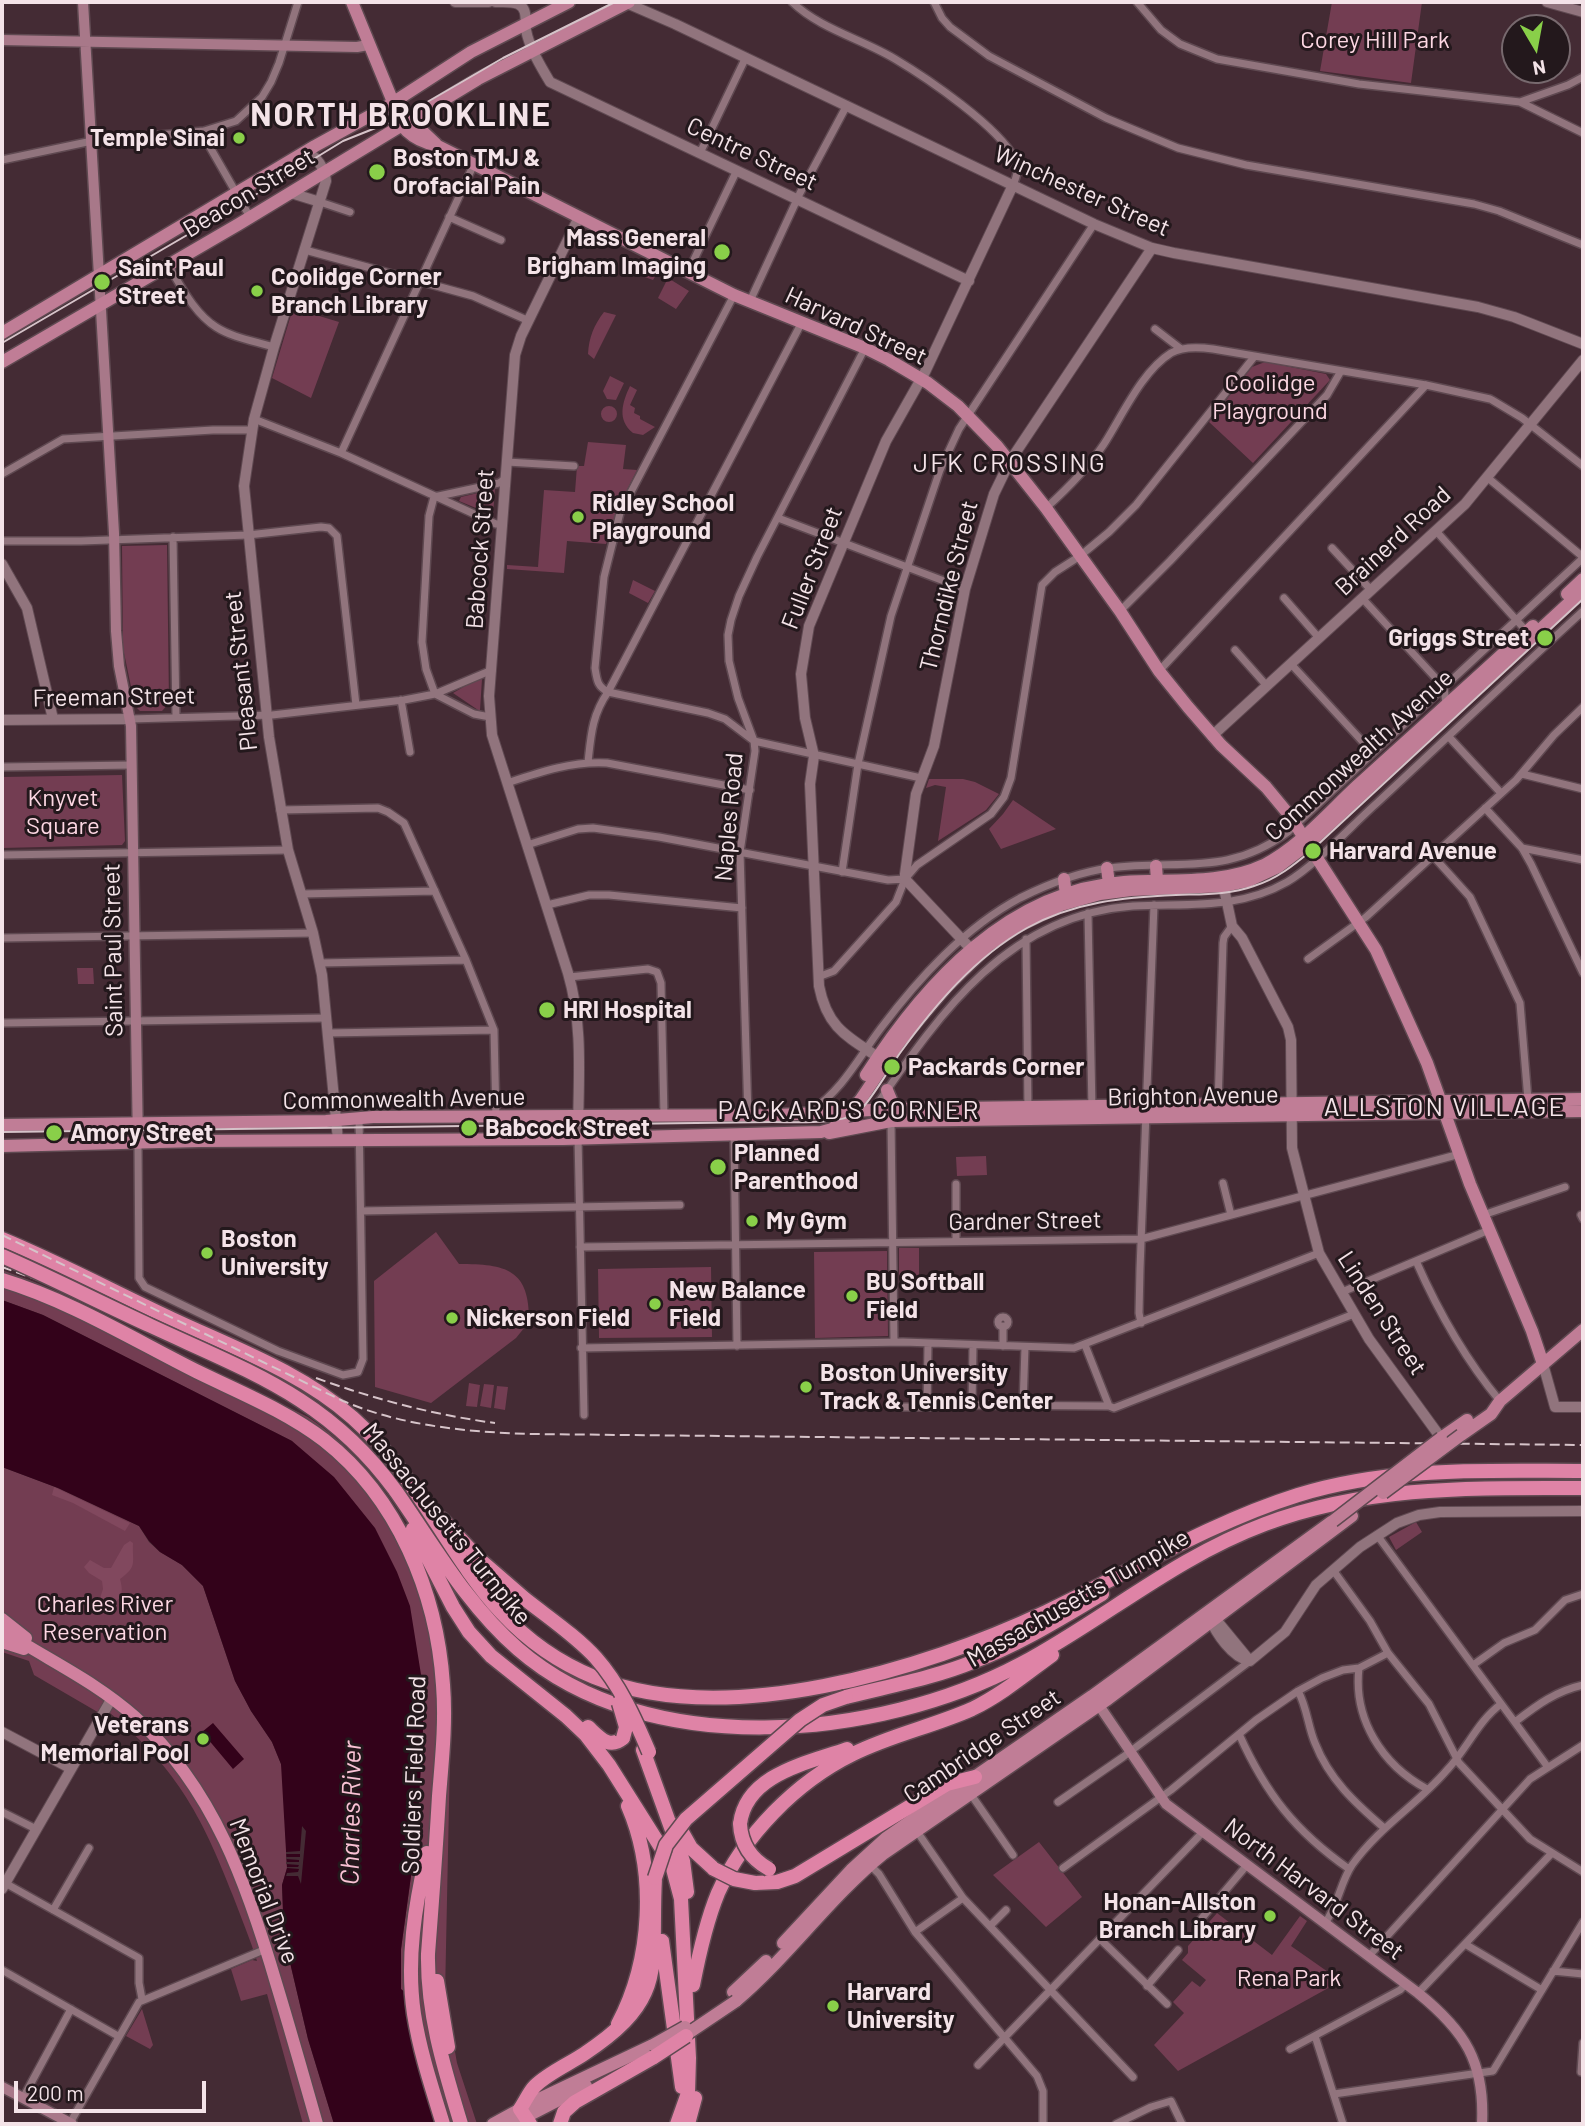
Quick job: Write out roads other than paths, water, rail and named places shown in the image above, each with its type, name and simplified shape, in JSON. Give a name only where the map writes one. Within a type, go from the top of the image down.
[{"type":"highway","name":"Massachusetts Turnpike","points":[[2,1239],[268,1364],[337,1404],[363,1427],[408,1482],[470,1575],[491,1613],[546,1651],[582,1671],[614,1684],[648,1692],[729,1696],[786,1691],[899,1667],[998,1633],[1072,1600],[1196,1535],[1267,1505],[1327,1487],[1398,1475],[1469,1471],[1583,1471]]},
{"type":"highway","name":"Massachusetts Turnpike","points":[[2,1256],[298,1397],[345,1432],[369,1457],[519,1650],[580,1690],[611,1703],[706,1723],[758,1727],[836,1723],[925,1704],[974,1686],[1044,1651],[1199,1553],[1255,1528],[1311,1509],[1356,1498],[1438,1489],[1583,1488]]},
{"type":"highway","name":"Soldiers Field Road","points":[[2,1280],[66,1305],[296,1421],[344,1457],[367,1482],[388,1510],[404,1539],[423,1585],[435,1629],[442,1672],[444,1726],[428,1966],[431,2014],[461,2124]]},
{"type":"highway","name":"Soldiers Field Road","points":[[2,1289],[62,1313],[289,1427],[332,1458],[369,1497],[394,1537],[420,1602],[430,1648],[436,1718],[420,1964],[422,2011],[429,2045],[453,2124]]},
{"type":"highway","points":[[408,1482],[480,1560],[595,1656],[622,1696],[682,1834],[698,1856],[714,1869],[734,1879],[755,1883],[783,1881],[808,1869],[947,1784],[975,1777]]},
{"type":"highway","points":[[395,1490],[460,1619],[485,1650],[578,1727],[662,1846],[674,1869],[679,1889],[689,2058],[688,2093],[682,2122]]},
{"type":"highway","points":[[522,2119],[535,2086],[610,2036],[630,2018],[646,1990],[655,1958],[655,1878],[659,1859],[666,1845],[686,1819],[800,1720],[823,1705],[846,1697],[942,1673],[985,1657],[1033,1633],[1190,1544],[1267,1505]]},
{"type":"highway","points":[[808,1869],[783,1873],[769,1869],[755,1860],[747,1849],[740,1824],[744,1807],[763,1784],[778,1775],[854,1747],[967,1711],[999,1694],[1146,1590],[1169,1570]]},
{"type":"highway","points":[[525,1599],[541,1617],[583,1651],[601,1672],[613,1690],[622,1713],[626,1730],[623,1738],[616,1743],[607,1742],[571,1713],[540,1696]]},
{"type":"highway","points":[[2,1619],[44,1655]]},
{"type":"highway","points":[[4,1635],[44,1655]]},
{"type":"highway","name":"Memorial Drive","points":[[44,1655],[112,1698],[164,1745],[206,1802],[237,1867],[266,1949],[317,2124]]},
{"type":"highway","points":[[693,1985],[718,1894],[731,1867],[754,1836],[790,1798],[829,1768],[857,1752],[908,1731]]},
{"type":"highway","points":[[646,1751],[684,1865],[697,2082],[682,2122]]},
{"type":"highway","points":[[601,1756],[621,1791],[637,1828],[646,1874],[645,1923],[640,1959],[625,2010],[610,2036]]},
{"type":"highway","points":[[427,1853],[415,1919],[412,1992],[421,2047],[443,2124]]},
{"type":"highway","points":[[432,1906],[436,1977],[443,2023],[471,2124]]},
{"type":"highway","points":[[656,1912],[681,2084],[682,2122]]},
{"type":"highway","points":[[559,2124],[572,2105],[653,2052],[686,2036]]},
{"type":"main road","name":"Saint Paul Street","points":[[83,2],[102,305],[100,318],[114,539],[118,666],[130,719],[138,1144]]},
{"type":"main road","name":"Harvard Street","points":[[352,2],[393,102],[403,109],[407,123],[436,145],[734,295],[865,348],[922,379],[968,415],[1010,461],[1046,508],[1120,611],[1159,671],[1212,736]]},
{"type":"main road","name":"Beacon Street","points":[[2,333],[304,152],[393,102],[466,55],[569,2]]},
{"type":"main road","name":"Beacon Street","points":[[2,362],[533,50],[627,2]]},
{"type":"main road","points":[[2,40],[285,47],[368,45]]},
{"type":"main road","name":"Commonwealth Avenue","points":[[848,1112],[853,1095],[878,1057],[924,999],[971,949],[1014,918],[1066,894],[1157,880],[1248,881],[1272,871],[1530,634],[1583,579]]},
{"type":"main road","name":"Commonwealth Avenue","points":[[1306,840],[1446,704],[1583,590]]},
{"type":"main road","points":[[1212,736],[1266,787],[1296,824],[1389,975],[1444,1106],[1483,1215],[1543,1364]]},
{"type":"main road","points":[[1156,866],[1157,880]]},
{"type":"main road","points":[[1107,868],[1109,888]]},
{"type":"main road","points":[[1064,879],[1066,894]]},
{"type":"main road","name":"Commonwealth Avenue","points":[[2,1146],[578,1138],[832,1129],[842,1122],[861,1099],[915,1022],[947,986],[989,945],[1019,925],[1051,909],[1109,888],[1223,881]]},
{"type":"main road","points":[[848,1112],[890,1115],[887,1090]]},
{"type":"main road","name":"Brighton Avenue","points":[[804,1132],[834,1133],[890,1115],[1444,1106],[1583,1099]]},
{"type":"main road","name":"Brighton Avenue","points":[[1146,1112],[1218,1105],[1292,1109]]},
{"type":"main road","name":"Brighton Avenue","points":[[1444,1106],[1583,1111]]},
{"type":"main road","name":"Brighton Avenue","points":[[848,1112],[873,1110],[890,1115]]},
{"type":"main road","name":"Commonwealth Avenue","points":[[2,1125],[359,1118],[807,1115],[848,1112]]},
{"type":"main road","name":"Cambridge Street","points":[[866,1862],[970,1793],[1491,1414],[1500,1401],[1582,1334]]},
{"type":"main road","name":"Cambridge Street","points":[[1212,1618],[1442,1435],[1500,1401]]},
{"type":"main road","name":"Cambridge Street","points":[[686,2036],[734,1996],[893,1833],[1095,1701]]},
{"type":"main road","name":"North Harvard Street","points":[[1095,1701],[1168,1807],[1418,1993],[1444,2016],[1461,2037],[1479,2074],[1482,2124]]},
{"type":"main road","name":"Cambridge Street","points":[[493,2124],[522,2119],[653,2052],[691,2023],[734,1996]]},
{"type":"main road","points":[[2,2087],[70,2124]]},
{"type":"street","points":[[2,160],[92,141],[204,131],[236,121],[262,97],[271,82],[298,2]]},
{"type":"street","points":[[455,2],[489,2]]},
{"type":"street","points":[[495,2],[520,5],[526,23]]},
{"type":"street","name":"Winchester Street","points":[[627,2],[1094,224],[1152,248],[1478,307],[1553,331],[1583,344]]},
{"type":"street","points":[[792,2],[814,19],[893,58],[950,96],[985,125],[1014,157],[1017,170],[1013,185]]},
{"type":"street","points":[[934,2],[950,27],[989,56],[1106,118],[1178,148],[1246,165],[1474,204],[1499,211],[1583,245]]},
{"type":"street","points":[[1137,2],[1161,30],[1180,44],[1217,59],[1359,84],[1520,102],[1583,133]]},
{"type":"street","points":[[1547,2],[1583,12]]},
{"type":"street","name":"Centre Street","points":[[526,23],[533,50],[550,82],[969,281]]},
{"type":"street","points":[[700,153],[746,57]]},
{"type":"street","points":[[1520,102],[1568,85],[1583,76]]},
{"type":"street","points":[[750,301],[797,199],[846,106]]},
{"type":"street","points":[[204,131],[207,142],[250,217]]},
{"type":"street","points":[[304,152],[314,156],[325,173]]},
{"type":"street","points":[[341,453],[474,164]]},
{"type":"street","points":[[688,272],[737,170]]},
{"type":"street","name":"Pleasant Street","points":[[325,173],[326,181],[274,347],[253,425],[244,486],[267,716],[280,810],[288,850],[320,963],[338,1140]]},
{"type":"street","name":"Fuller Street","points":[[878,1057],[839,1031],[822,999],[818,976],[810,784],[814,756],[802,695],[803,658],[809,626],[886,440],[922,379],[1013,185]]},
{"type":"street","points":[[291,192],[349,212]]},
{"type":"street","points":[[449,217],[501,240]]},
{"type":"street","name":"Babcock Street","points":[[578,1138],[578,1024],[569,977],[492,735],[490,717],[515,355],[579,217]]},
{"type":"street","points":[[842,872],[858,764],[891,616],[940,470],[968,415],[1094,224]]},
{"type":"street","name":"Thorndike Street","points":[[905,879],[906,855],[920,778],[934,746],[965,589],[994,494],[1010,461],[1152,248]]},
{"type":"street","points":[[305,250],[479,298],[529,321]]},
{"type":"street","points":[[168,265],[190,301],[214,326],[274,347]]},
{"type":"street","points":[[734,295],[618,522],[604,577],[595,668],[599,687],[608,692],[716,716],[734,725],[754,741],[920,778]]},
{"type":"street","points":[[588,762],[591,725],[596,712],[802,322]]},
{"type":"street","points":[[1154,329],[1181,349]]},
{"type":"street","points":[[1046,508],[1068,488],[1096,454],[1153,370],[1172,352],[1198,347],[1426,385],[1491,399],[1531,424],[1583,466]]},
{"type":"street","name":"Naples Road","points":[[748,1115],[740,852],[754,760],[754,741],[731,673],[728,635],[739,596],[865,348]]},
{"type":"street","points":[[818,976],[834,971],[896,902],[912,869],[981,823],[1004,797],[1011,778],[1042,585],[1055,572],[1109,532],[1136,505],[1254,357]]},
{"type":"street","name":"Brainerd Road","points":[[1212,736],[1465,504],[1583,360]]},
{"type":"street","points":[[1120,611],[1326,395],[1341,371]]},
{"type":"street","points":[[1159,671],[1426,385]]},
{"type":"street","points":[[2,474],[63,439],[233,429],[253,425],[341,453],[434,497],[496,524],[503,524]]},
{"type":"street","points":[[508,462],[574,466]]},
{"type":"street","points":[[434,497],[499,483],[506,477]]},
{"type":"street","points":[[1488,478],[1583,558]]},
{"type":"street","points":[[434,497],[429,516],[422,642],[426,669],[435,694],[474,714],[490,717]]},
{"type":"street","points":[[778,518],[965,589]]},
{"type":"street","points":[[2,541],[248,535],[330,528],[337,536],[356,705]]},
{"type":"street","points":[[1436,531],[1530,634]]},
{"type":"street","points":[[173,537],[176,717]]},
{"type":"street","points":[[1332,548],[1371,590]]},
{"type":"street","name":"Commonwealth Avenue","points":[[807,1115],[840,1087],[913,989],[961,939],[1007,905],[1064,879],[1107,868],[1219,863],[1242,857],[1269,845],[1296,824],[1583,558]]},
{"type":"street","points":[[2,564],[27,608],[53,719]]},
{"type":"street","points":[[1284,598],[1319,638]]},
{"type":"street","points":[[1362,598],[1444,687],[1446,704]]},
{"type":"street","name":"Commonwealth Avenue","points":[[873,1110],[920,1044],[958,997],[999,958],[1026,939],[1057,924],[1088,914],[1122,907],[1227,903],[1255,896],[1282,884],[1317,858],[1583,611]]},
{"type":"street","points":[[1235,650],[1267,686]]},
{"type":"street","points":[[1291,664],[1373,753]]},
{"type":"street","name":"Freeman Street","points":[[2,720],[267,716],[435,694],[492,670]]},
{"type":"street","points":[[401,700],[410,752]]},
{"type":"street","points":[[1308,959],[1359,923],[1502,793],[1583,707]]},
{"type":"street","points":[[1449,737],[1502,793]]},
{"type":"street","points":[[507,783],[551,769],[588,762],[607,763],[750,790]]},
{"type":"street","points":[[2,767],[132,765]]},
{"type":"street","points":[[1522,774],[1583,789]]},
{"type":"street","points":[[280,810],[377,808],[404,823],[466,960],[494,1030],[496,1118]]},
{"type":"street","points":[[1485,808],[1522,848],[1583,973]]},
{"type":"street","points":[[527,845],[578,829],[593,828],[659,837],[888,880],[905,879]]},
{"type":"street","points":[[1522,848],[1583,860]]},
{"type":"street","points":[[2,855],[288,850]]},
{"type":"street","points":[[1433,856],[1470,897],[1520,1003],[1528,1100]]},
{"type":"street","points":[[1218,1105],[1223,943],[1232,926],[1219,863]]},
{"type":"street","points":[[905,879],[971,949]]},
{"type":"street","points":[[301,894],[435,891]]},
{"type":"street","points":[[547,905],[589,895],[609,895],[743,908]]},
{"type":"street","points":[[1141,1323],[1141,1239],[1154,905]]},
{"type":"street","points":[[1088,914],[1092,1112]]},
{"type":"street","name":"Linden Street","points":[[1232,926],[1242,938],[1288,1027],[1291,1040],[1292,1148],[1319,1253],[1354,1314],[1442,1435]]},
{"type":"street","points":[[2,938],[313,933]]},
{"type":"street","points":[[1026,939],[1028,1113]]},
{"type":"street","points":[[320,963],[466,960]]},
{"type":"street","points":[[569,977],[648,969],[657,972],[661,983],[664,1117]]},
{"type":"street","points":[[2,1023],[327,1018]]},
{"type":"street","points":[[328,1033],[494,1030]]},
{"type":"street","points":[[890,1115],[894,1342]]},
{"type":"street","points":[[138,1144],[139,1278],[145,1287],[278,1351],[343,1375],[358,1372],[363,1359],[359,1118]]},
{"type":"street","points":[[734,1134],[737,1346]]},
{"type":"street","points":[[578,1138],[584,1415]]},
{"type":"street","name":"Gardner Street","points":[[580,1247],[1141,1239],[1460,1154]]},
{"type":"street","points":[[1223,1183],[1231,1215]]},
{"type":"street","points":[[956,1184],[956,1241]]},
{"type":"street","points":[[1483,1215],[1564,1187]]},
{"type":"street","points":[[360,1211],[680,1205]]},
{"type":"street","points":[[1342,1292],[1489,1230]]},
{"type":"street","points":[[581,1348],[894,1342],[1070,1348],[1085,1345],[1319,1253]]},
{"type":"street","points":[[1416,1261],[1433,1301],[1474,1367],[1500,1401]]},
{"type":"street","points":[[951,1405],[1117,1407],[1354,1314]]},
{"type":"street","points":[[1003,1326],[1003,1346]]},
{"type":"street","points":[[901,1407],[932,1407],[928,1344]]},
{"type":"street","points":[[1085,1345],[1109,1406]]},
{"type":"street","points":[[972,1406],[973,1346]]},
{"type":"street","points":[[1023,1406],[1025,1347]]},
{"type":"street","points":[[1543,1364],[1555,1407],[1583,1408]]},
{"type":"street","points":[[1058,1802],[1130,1752],[1283,1635],[1311,1590],[1377,1535],[1410,1517],[1435,1512],[1583,1511]]},
{"type":"street","points":[[1377,1535],[1547,1766]]},
{"type":"street","points":[[1333,1570],[1370,1621],[1388,1653],[1429,1704],[1457,1759],[1531,1839],[1583,1872]]},
{"type":"street","points":[[1473,1665],[1504,1643],[1535,1630],[1565,1600],[1583,1594]]},
{"type":"street","points":[[1212,1618],[1234,1654],[1250,1661]]},
{"type":"street","points":[[1063,1868],[1298,1691],[1328,1675],[1359,1668],[1388,1653]]},
{"type":"street","points":[[1359,1668],[1358,1695],[1367,1728],[1394,1765],[1427,1789]]},
{"type":"street","points":[[1515,1721],[1550,1696],[1564,1689],[1583,1685]]},
{"type":"street","points":[[1298,1691],[1315,1745],[1326,1766],[1347,1795],[1383,1827]]},
{"type":"street","points":[[112,1698],[4,1886],[53,1909],[139,1958],[142,1999]]},
{"type":"street","points":[[1325,1923],[1349,1869],[1383,1827],[1457,1759],[1487,1714],[1501,1704]]},
{"type":"street","points":[[2,1732],[70,1768]]},
{"type":"street","points":[[1239,1734],[1258,1774],[1287,1816],[1325,1852],[1349,1869]]},
{"type":"street","points":[[1369,1956],[1530,1779],[1583,1745]]},
{"type":"street","points":[[970,1793],[1013,1855]]},
{"type":"street","points":[[2,1812],[36,1829]]},
{"type":"street","points":[[916,1830],[963,1898],[1133,2077]]},
{"type":"street","points":[[978,2065],[1203,1832]]},
{"type":"street","points":[[53,1909],[89,1848]]},
{"type":"street","points":[[1418,1993],[1552,1853]]},
{"type":"street","points":[[866,1862],[884,1882],[915,1932],[1040,2079],[1043,2091],[1043,2124]]},
{"type":"street","points":[[1196,1925],[1247,1866]]},
{"type":"street","points":[[915,1932],[963,1898]]},
{"type":"street","points":[[990,1926],[1006,1910]]},
{"type":"street","points":[[1334,2094],[1487,2074],[1495,2070],[1583,1922]]},
{"type":"street","points":[[1100,1940],[1167,2004]]},
{"type":"street","points":[[1465,1944],[1542,1990]]},
{"type":"street","points":[[70,2124],[118,2036],[142,1999],[266,1949]]},
{"type":"street","points":[[1147,1986],[1178,1950]]},
{"type":"street","points":[[2,1970],[118,2036]]},
{"type":"street","points":[[1553,1971],[1583,1974]]},
{"type":"street","points":[[1290,2049],[1400,1990],[1406,1984]]},
{"type":"street","points":[[23,2098],[71,2009]]},
{"type":"street","points":[[1315,2036],[1343,2124]]},
{"type":"street","points":[[1581,2072],[1583,2043]]},
{"type":"street","points":[[1116,2124],[1151,2107],[1171,2101],[1182,2124]]},
{"type":"water","name":"Charles River","points":[[2,1300],[43,1315],[292,1441],[334,1477],[375,1528],[410,1606],[423,1687],[417,1832],[401,1949],[401,1989],[406,1993],[437,2124],[334,2124],[308,2039],[284,1937],[282,1885],[287,1868],[281,1764],[272,1742],[235,1681],[203,1586],[182,1565],[160,1552],[139,1526],[58,1488],[2,1467]]},
{"type":"water","points":[[213,1723],[244,1759],[233,1769],[202,1732]]},
{"type":"tram line","points":[[2,343],[343,141],[398,119],[503,58],[615,2]]},
{"type":"tram line","points":[[2,1132],[804,1122],[849,1117],[862,1109],[927,1017],[957,983],[1008,940],[1045,919],[1100,902],[1235,891],[1278,875],[1312,850],[1583,599]]},
{"type":"railway","points":[[2,1235],[343,1401],[365,1410],[435,1426],[531,1434],[1583,1445]]},
{"type":"railway","points":[[2,1267],[135,1315],[269,1379]]},
{"type":"railway","points":[[316,1378],[404,1405],[495,1423]]},
{"type":"place","name":"Temple Sinai","points":[[239,138]]},
{"type":"place","name":"Boston TMJ & Orofacial Pain","points":[[377,172]]},
{"type":"place","name":"Mass General Brigham Imaging","points":[[722,252]]},
{"type":"place","name":"Saint Paul Street","points":[[102,282]]},
{"type":"place","name":"Coolidge Corner Branch Library","points":[[257,291]]},
{"type":"place","name":"Ridley School Playground","points":[[578,517]]},
{"type":"place","name":"Griggs Street","points":[[1545,638]]},
{"type":"place","name":"Harvard Avenue","points":[[1313,851]]},
{"type":"place","name":"HRI Hospital","points":[[547,1010]]},
{"type":"place","name":"Packards Corner","points":[[892,1067]]},
{"type":"place","name":"Babcock Street","points":[[469,1128]]},
{"type":"place","name":"Amory Street","points":[[54,1133]]},
{"type":"place","name":"Planned Parenthood","points":[[718,1167]]},
{"type":"place","name":"My Gym","points":[[752,1221]]},
{"type":"place","name":"Boston University","points":[[207,1253]]},
{"type":"place","name":"BU Softball Field","points":[[852,1296]]},
{"type":"place","name":"New Balance Field","points":[[655,1304]]},
{"type":"place","name":"Nickerson Field","points":[[452,1318]]},
{"type":"place","name":"Boston University Track & Tennis Center","points":[[806,1387]]},
{"type":"place","name":"Veterans Memorial Pool","points":[[203,1739]]},
{"type":"place","name":"Honan-Allston Branch Library","points":[[1270,1916]]},
{"type":"place","name":"Harvard University","points":[[833,2006]]},
{"type":"district","name":"NORTH BROOKLINE","points":[[401,115]]},
{"type":"district","name":"JFK CROSSING","points":[[1010,463]]},
{"type":"district","name":"ALLSTON VILLAGE","points":[[1445,1107]]},
{"type":"district","name":"PACKARD'S CORNER","points":[[849,1110]]},
{"type":"park label","name":"Corey Hill Park","points":[[1375,40]]},
{"type":"park label","name":"Coolidge Playground","points":[[1270,397]]},
{"type":"park label","name":"Knyvet Square","points":[[63,812]]},
{"type":"park label","name":"Charles River Reservation","points":[[105,1618]]},
{"type":"park label","name":"Rena Park","points":[[1289,1978]]}]
